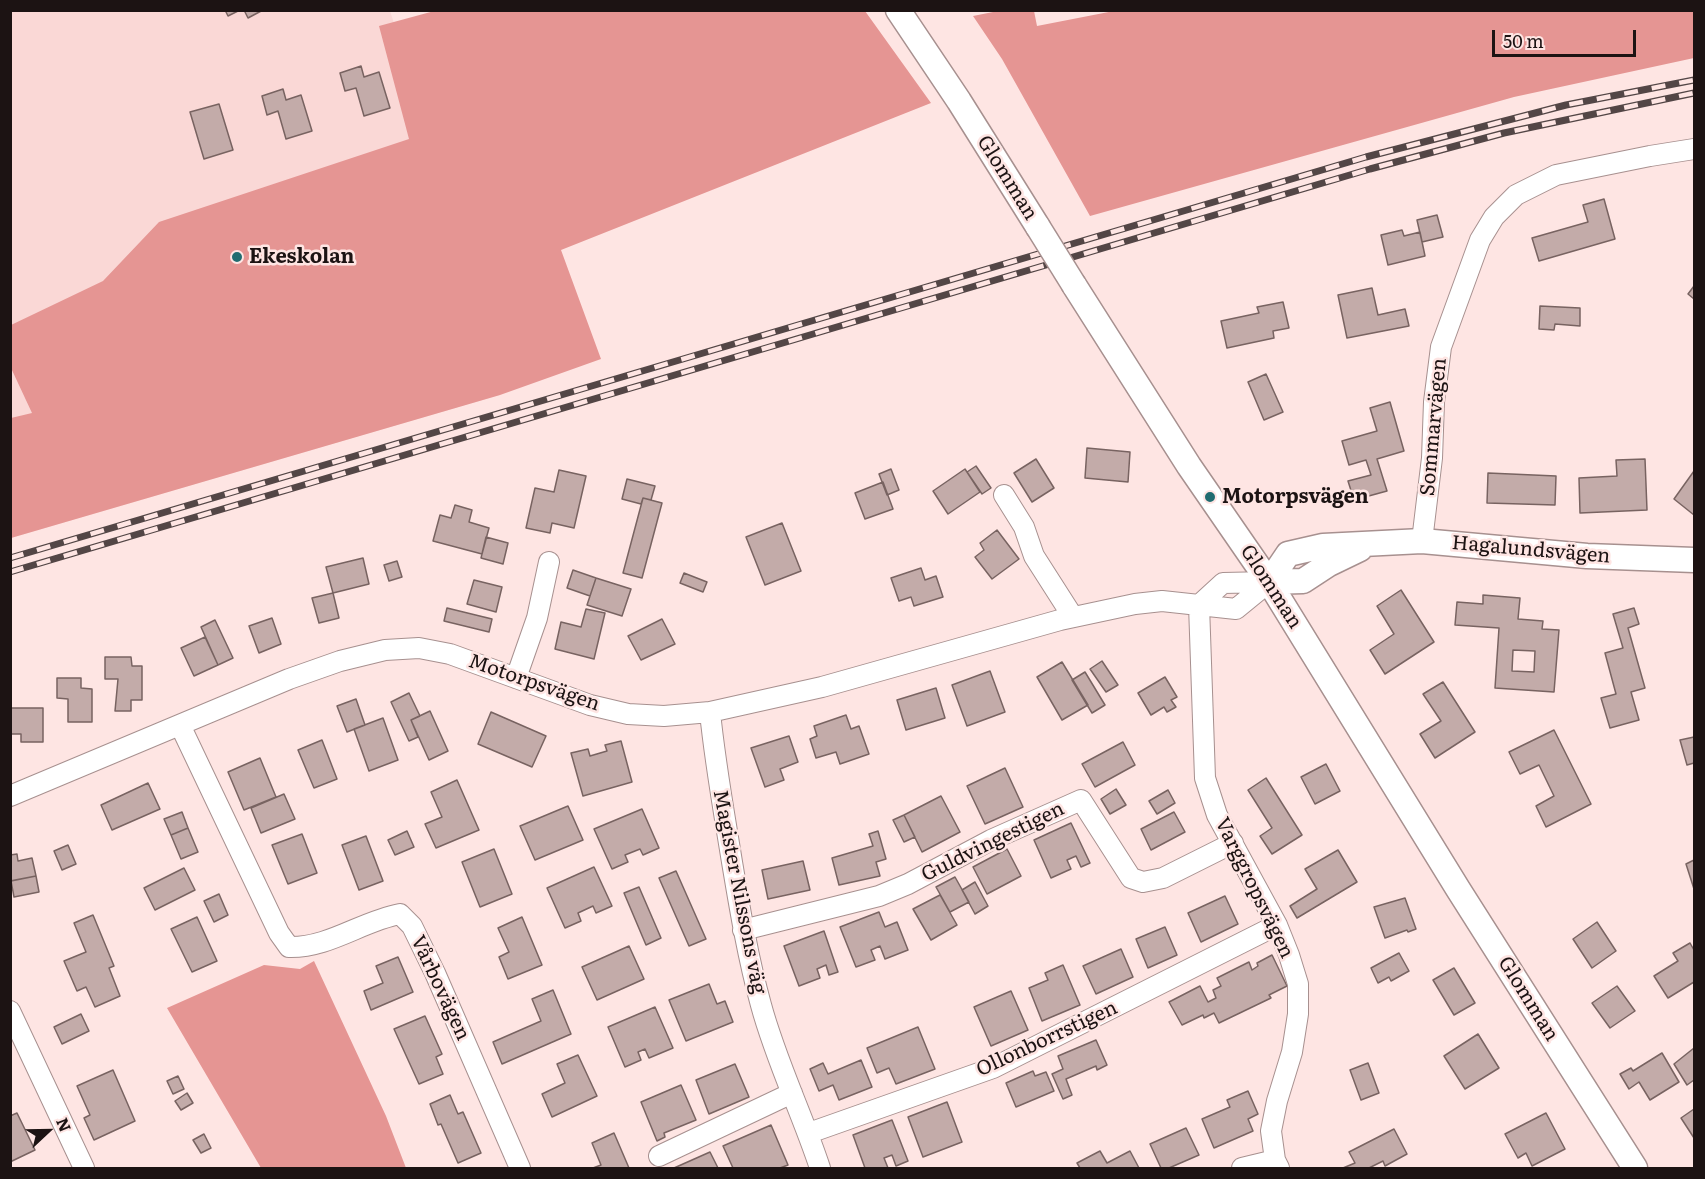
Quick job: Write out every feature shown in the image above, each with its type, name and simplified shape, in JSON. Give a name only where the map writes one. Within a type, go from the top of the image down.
[{"type":"street","name":"Glomman","points":[[898,10],[959,101],[1189,466],[1269,582],[1458,889],[1635,1168]]},
{"type":"street","name":"Sommarvägen","points":[[1422,541],[1431,469],[1434,402],[1441,347],[1480,240],[1494,217],[1516,195],[1556,176],[1695,149]]},
{"type":"street","points":[[1004,495],[1024,527],[1034,556],[1073,617]]},
{"type":"street","name":"Hagalundsvägen","points":[[1269,582],[1303,581],[1329,564],[1368,545],[1422,541],[1587,556],[1695,560]]},
{"type":"street","points":[[516,678],[537,618],[549,562]]},
{"type":"street","name":"Motorpsvägen","points":[[10,796],[290,679],[340,661],[385,650],[419,648],[450,654],[590,705],[628,714],[664,717],[710,712],[822,687],[1073,617],[1135,604],[1162,601],[1236,609],[1269,582]]},
{"type":"street","name":"Varggropsvägen","points":[[1199,605],[1205,778],[1217,815],[1277,925],[1298,984],[1298,1014],[1292,1052],[1277,1101],[1271,1131],[1277,1164]]},
{"type":"street","name":"Magister Nilssons väg","points":[[710,712],[716,764],[743,930],[761,1006],[820,1168]]},
{"type":"street","name":"Vårbovägen","points":[[180,725],[279,933],[289,947],[304,947],[326,941],[383,917],[400,914],[412,926],[435,973],[520,1168]]},
{"type":"street","name":"Guldvingestigen","points":[[743,930],[888,892],[992,840],[1081,800],[1131,878],[1143,882],[1163,878],[1233,843]]},
{"type":"street","name":"Ollonborrstigen","points":[[809,1133],[993,1068],[1277,925]]},
{"type":"street","points":[[10,1011],[84,1168]]},
{"type":"street","points":[[658,1156],[792,1093]]},
{"type":"street","points":[[1242,1168],[1277,1164]]},
{"type":"shaded area","points":[[438,10],[865,11],[931,103],[561,250],[601,359],[500,395],[11,538],[11,418],[32,413],[11,368],[11,325],[103,281],[159,222],[409,139],[379,26]]},
{"type":"shaded area","points":[[1119,10],[1694,11],[1694,58],[1514,97],[1090,216],[1002,59],[973,16],[998,11],[1034,11],[1037,26]]},
{"type":"shaded area","name":"Ekeskolan","points":[[11,11],[390,11],[426,119],[500,395],[11,538]]},
{"type":"shaded area","points":[[314,961],[386,1116],[406,1168],[261,1168],[167,1008],[264,965],[300,969]]},
{"type":"building","points":[[225,10],[240,10],[228,16]]},
{"type":"building","points":[[244,10],[263,10],[248,18]]},
{"type":"building","points":[[361,66],[364,77],[379,72],[390,108],[364,116],[356,88],[345,91],[340,73]]},
{"type":"building","points":[[283,89],[286,100],[301,95],[312,131],[286,139],[278,111],[267,115],[262,96]]},
{"type":"building","points":[[219,104],[233,150],[204,159],[190,112]]},
{"type":"building","points":[[1604,199],[1615,239],[1539,261],[1532,238],[1588,222],[1583,205]]},
{"type":"building","points":[[1437,215],[1443,237],[1422,242],[1417,220]]},
{"type":"building","points":[[1402,230],[1404,236],[1420,232],[1425,256],[1388,265],[1381,235]]},
{"type":"building","points":[[1694,286],[1694,299],[1688,294]]},
{"type":"building","points":[[1372,288],[1378,315],[1405,309],[1409,326],[1347,338],[1338,295]]},
{"type":"building","points":[[1283,302],[1289,328],[1273,331],[1274,338],[1227,348],[1221,321],[1259,313],[1257,307]]},
{"type":"building","points":[[1540,306],[1580,308],[1580,326],[1555,324],[1554,330],[1539,329]]},
{"type":"building","points":[[1266,374],[1283,412],[1264,420],[1248,382]]},
{"type":"building","points":[[1390,402],[1404,451],[1377,459],[1387,491],[1354,500],[1348,481],[1371,475],[1366,460],[1349,465],[1342,441],[1377,431],[1370,408]]},
{"type":"building","points":[[1087,448],[1130,452],[1128,482],[1085,478]]},
{"type":"building","points":[[1036,459],[1054,488],[1032,502],[1014,473]]},
{"type":"building","points":[[1645,459],[1647,510],[1580,513],[1579,478],[1617,476],[1616,460]]},
{"type":"building","points":[[976,466],[991,488],[982,494],[967,472]]},
{"type":"building","points":[[891,469],[899,490],[887,495],[879,474]]},
{"type":"building","points":[[965,469],[980,492],[948,514],[933,491]]},
{"type":"building","points":[[559,470],[586,476],[574,528],[552,523],[550,533],[526,528],[535,488],[554,492]]},
{"type":"building","points":[[1694,471],[1694,515],[1674,499]]},
{"type":"building","points":[[1488,473],[1556,476],[1555,505],[1487,503]]},
{"type":"building","points":[[627,479],[655,486],[651,500],[643,498],[641,504],[622,499]]},
{"type":"building","points":[[883,482],[893,509],[865,519],[855,493]]},
{"type":"building","points":[[643,498],[662,503],[642,578],[623,573]]},
{"type":"building","points":[[455,505],[472,510],[469,522],[489,528],[482,554],[433,541],[440,515],[451,518]]},
{"type":"building","points":[[782,523],[801,571],[765,585],[746,537]]},
{"type":"building","points":[[997,530],[1019,559],[992,579],[975,557],[984,550],[980,543]]},
{"type":"building","points":[[486,537],[508,543],[503,564],[481,558]]},
{"type":"building","points":[[363,558],[369,584],[333,593],[326,567]]},
{"type":"building","points":[[397,561],[402,577],[389,581],[384,565]]},
{"type":"building","points":[[921,568],[925,580],[936,576],[943,597],[914,606],[911,597],[899,601],[891,578]]},
{"type":"building","points":[[573,570],[596,578],[590,596],[567,588]]},
{"type":"building","points":[[684,573],[707,582],[703,592],[680,583]]},
{"type":"building","points":[[596,578],[631,589],[622,616],[587,605]]},
{"type":"building","points":[[474,580],[502,587],[496,612],[467,604]]},
{"type":"building","points":[[1401,590],[1434,642],[1385,674],[1370,650],[1394,634],[1377,606]]},
{"type":"building","points":[[333,593],[339,618],[319,623],[312,598]]},
{"type":"building","points":[[1483,595],[1520,598],[1518,619],[1543,621],[1542,629],[1559,630],[1554,692],[1495,688],[1499,628],[1455,625],[1457,602],[1483,604]],"holes":[[[1513,650],[1535,651],[1534,672],[1512,671]]]},
{"type":"building","points":[[447,608],[492,619],[489,632],[444,621]]},
{"type":"building","points":[[1634,608],[1639,624],[1628,628],[1645,688],[1631,692],[1639,720],[1610,728],[1601,698],[1616,694],[1605,653],[1623,648],[1613,614]]},
{"type":"building","points":[[586,609],[605,613],[594,659],[555,649],[561,622],[581,627]]},
{"type":"building","points":[[272,618],[281,644],[259,653],[249,626]]},
{"type":"building","points":[[662,619],[675,644],[641,660],[628,636]]},
{"type":"building","points":[[215,620],[233,658],[218,665],[201,627]]},
{"type":"building","points":[[205,637],[218,665],[194,676],[181,648]]},
{"type":"building","points":[[105,657],[131,657],[132,666],[142,666],[142,700],[131,700],[131,711],[115,711],[118,679],[105,679]]},
{"type":"building","points":[[1102,661],[1118,685],[1106,692],[1090,669]]},
{"type":"building","points":[[1062,662],[1088,705],[1062,720],[1037,677]]},
{"type":"building","points":[[990,671],[1005,712],[967,726],[952,685]]},
{"type":"building","points":[[1085,672],[1105,705],[1092,713],[1072,680]]},
{"type":"building","points":[[1165,677],[1177,697],[1171,700],[1176,707],[1167,712],[1164,707],[1151,715],[1138,693]]},
{"type":"building","points":[[57,678],[81,678],[81,688],[92,689],[92,722],[68,722],[68,699],[57,698]]},
{"type":"building","points":[[1443,682],[1475,732],[1435,758],[1420,734],[1441,721],[1423,694]]},
{"type":"building","points":[[936,688],[945,718],[906,730],[897,700]]},
{"type":"building","points":[[409,693],[420,716],[411,720],[418,737],[409,741],[391,702]]},
{"type":"building","points":[[356,699],[365,725],[347,732],[337,706]]},
{"type":"building","points":[[11,708],[43,708],[43,742],[21,742],[21,734],[11,734]]},
{"type":"building","points":[[430,711],[448,751],[429,760],[411,720]]},
{"type":"building","points":[[491,712],[546,736],[532,767],[478,744]]},
{"type":"building","points":[[846,715],[851,729],[859,726],[869,754],[840,764],[836,752],[816,758],[810,739],[817,736],[814,726]]},
{"type":"building","points":[[383,718],[398,760],[369,771],[354,729]]},
{"type":"building","points":[[1554,730],[1591,804],[1546,827],[1536,806],[1554,796],[1539,765],[1520,774],[1509,752]]},
{"type":"building","points":[[789,736],[798,762],[780,769],[784,780],[765,787],[751,748]]},
{"type":"building","points":[[1694,737],[1694,763],[1687,765],[1680,740]]},
{"type":"building","points":[[322,740],[337,779],[314,788],[298,750]]},
{"type":"building","points":[[621,741],[632,782],[583,796],[571,753],[588,749],[590,756],[607,751],[605,745]]},
{"type":"building","points":[[1123,742],[1135,765],[1095,787],[1082,764]]},
{"type":"building","points":[[260,758],[276,797],[244,810],[228,772]]},
{"type":"building","points":[[1326,764],[1340,791],[1315,804],[1301,777]]},
{"type":"building","points":[[1005,768],[1023,807],[985,824],[967,786]]},
{"type":"building","points":[[1266,778],[1302,835],[1272,854],[1260,836],[1272,828],[1248,790]]},
{"type":"building","points":[[457,780],[479,830],[436,848],[425,824],[442,817],[431,792]]},
{"type":"building","points":[[148,783],[160,809],[112,830],[101,805]]},
{"type":"building","points":[[1116,789],[1126,805],[1110,814],[1101,799]]},
{"type":"building","points":[[1168,790],[1175,803],[1157,814],[1149,801]]},
{"type":"building","points":[[284,794],[295,819],[261,833],[251,808]]},
{"type":"building","points":[[941,796],[960,832],[922,852],[904,815]]},
{"type":"building","points":[[568,806],[583,840],[535,860],[520,826]]},
{"type":"building","points":[[642,809],[659,848],[643,855],[640,849],[625,855],[628,862],[612,869],[594,829]]},
{"type":"building","points":[[182,812],[188,828],[171,835],[164,819]]},
{"type":"building","points":[[1174,812],[1185,832],[1151,850],[1141,829]]},
{"type":"building","points":[[904,815],[915,837],[904,842],[893,820]]},
{"type":"building","points":[[1071,823],[1090,863],[1081,867],[1076,856],[1067,860],[1071,869],[1051,878],[1034,840]]},
{"type":"building","points":[[188,828],[198,852],[181,859],[171,835]]},
{"type":"building","points":[[407,831],[414,847],[395,855],[388,840]]},
{"type":"building","points":[[878,831],[886,859],[876,862],[880,876],[839,885],[832,858],[873,846],[869,834]]},
{"type":"building","points":[[302,834],[317,873],[288,884],[272,845]]},
{"type":"building","points":[[366,836],[383,881],[359,890],[342,845]]},
{"type":"building","points":[[68,845],[76,864],[62,870],[54,851]]},
{"type":"building","points":[[494,849],[512,894],[480,907],[462,862]]},
{"type":"building","points":[[1007,849],[1021,876],[987,894],[973,867]]},
{"type":"building","points":[[1338,850],[1357,882],[1297,918],[1290,906],[1317,889],[1305,869]]},
{"type":"building","points":[[17,854],[18,861],[32,858],[36,876],[10,881],[10,855]]},
{"type":"building","points":[[1694,860],[1694,889],[1686,864]]},
{"type":"building","points":[[803,861],[810,890],[768,899],[762,870]]},
{"type":"building","points":[[594,867],[612,906],[596,913],[593,906],[578,913],[581,921],[565,928],[547,888]]},
{"type":"building","points":[[184,868],[195,890],[155,910],[144,888]]},
{"type":"building","points":[[676,871],[706,939],[689,946],[659,878]]},
{"type":"building","points":[[36,876],[39,892],[14,897],[11,881]]},
{"type":"building","points":[[955,877],[969,902],[950,912],[936,887]]},
{"type":"building","points":[[975,882],[988,906],[975,914],[962,890]]},
{"type":"building","points":[[639,887],[661,938],[646,945],[624,893]]},
{"type":"building","points":[[219,894],[228,915],[214,922],[204,901]]},
{"type":"building","points":[[940,895],[957,925],[931,940],[913,909]]},
{"type":"building","points":[[1225,896],[1238,924],[1201,942],[1188,913]]},
{"type":"building","points":[[1405,898],[1416,929],[1385,938],[1374,907]]},
{"type":"building","points":[[879,912],[885,927],[897,922],[908,950],[885,959],[880,946],[871,950],[875,960],[856,967],[840,927]]},
{"type":"building","points":[[93,915],[114,966],[109,968],[120,996],[95,1007],[86,987],[77,991],[64,961],[86,952],[74,923]]},
{"type":"building","points":[[197,917],[217,961],[192,972],[171,929]]},
{"type":"building","points":[[522,917],[542,965],[508,979],[499,957],[509,952],[498,928]]},
{"type":"building","points":[[1597,922],[1616,951],[1592,968],[1573,939]]},
{"type":"building","points":[[1165,927],[1177,955],[1148,968],[1136,939]]},
{"type":"building","points":[[824,931],[838,972],[829,975],[826,965],[817,969],[820,978],[799,986],[784,946]]},
{"type":"building","points":[[1690,943],[1694,950],[1694,982],[1668,998],[1654,976],[1678,961],[1673,953]]},
{"type":"building","points":[[629,946],[644,979],[597,1000],[582,967]]},
{"type":"building","points":[[1121,949],[1133,977],[1096,994],[1083,966]]},
{"type":"building","points":[[1399,953],[1409,971],[1391,981],[1389,977],[1378,983],[1371,968]]},
{"type":"building","points":[[1272,955],[1287,986],[1269,995],[1271,998],[1219,1023],[1214,1013],[1204,1018],[1203,1015],[1182,1025],[1169,1002],[1200,986],[1208,1002],[1216,998],[1213,990],[1221,986],[1217,978],[1249,962],[1252,970],[1258,966],[1257,963]]},
{"type":"building","points":[[398,957],[413,992],[371,1010],[364,991],[383,983],[376,966]]},
{"type":"building","points":[[1063,965],[1080,1005],[1042,1021],[1029,988],[1048,980],[1045,973]]},
{"type":"building","points":[[1454,968],[1475,1003],[1454,1015],[1433,980]]},
{"type":"building","points":[[709,984],[717,1004],[725,1001],[733,1022],[686,1041],[669,1000]]},
{"type":"building","points":[[1617,986],[1635,1011],[1610,1028],[1592,1003]]},
{"type":"building","points":[[553,990],[571,1034],[502,1064],[493,1042],[541,1021],[532,999]]},
{"type":"building","points":[[1011,991],[1028,1030],[991,1046],[974,1007]]},
{"type":"building","points":[[655,1007],[673,1048],[649,1058],[645,1049],[638,1052],[641,1060],[625,1067],[608,1027]]},
{"type":"building","points":[[81,1014],[89,1031],[62,1044],[54,1027]]},
{"type":"building","points":[[425,1016],[442,1054],[436,1057],[443,1074],[419,1084],[394,1029]]},
{"type":"building","points":[[918,1027],[935,1069],[896,1084],[889,1068],[877,1073],[867,1048]]},
{"type":"building","points":[[1478,1034],[1499,1068],[1465,1089],[1444,1056]]},
{"type":"building","points":[[1096,1040],[1107,1065],[1097,1070],[1096,1066],[1066,1079],[1072,1095],[1063,1099],[1052,1074],[1063,1069],[1058,1056]]},
{"type":"building","points":[[1694,1048],[1694,1080],[1687,1085],[1674,1064]]},
{"type":"building","points":[[1662,1053],[1679,1082],[1650,1100],[1639,1082],[1629,1089],[1620,1074],[1631,1068],[1633,1071]]},
{"type":"building","points":[[578,1055],[597,1096],[552,1117],[542,1094],[565,1083],[557,1064]]},
{"type":"building","points":[[861,1060],[872,1087],[839,1100],[833,1085],[819,1091],[810,1069],[823,1063],[828,1074]]},
{"type":"building","points":[[1368,1063],[1379,1093],[1361,1100],[1350,1070]]},
{"type":"building","points":[[735,1064],[749,1097],[709,1114],[696,1080]]},
{"type":"building","points":[[113,1070],[135,1121],[94,1140],[84,1118],[90,1115],[77,1086]]},
{"type":"building","points":[[1033,1071],[1035,1076],[1046,1072],[1054,1091],[1016,1107],[1006,1083]]},
{"type":"building","points":[[178,1076],[184,1089],[173,1094],[167,1081]]},
{"type":"building","points":[[681,1085],[696,1120],[664,1133],[665,1137],[657,1141],[641,1102]]},
{"type":"building","points":[[1248,1091],[1258,1114],[1248,1119],[1253,1131],[1214,1148],[1202,1119],[1230,1107],[1227,1100]]},
{"type":"building","points":[[187,1093],[193,1103],[181,1110],[175,1101]]},
{"type":"building","points":[[450,1095],[458,1114],[463,1112],[481,1153],[458,1163],[430,1104]]},
{"type":"building","points":[[947,1102],[962,1142],[923,1157],[908,1117]]},
{"type":"building","points":[[1694,1109],[1694,1138],[1681,1118]]},
{"type":"building","points":[[17,1113],[35,1150],[10,1162],[10,1116]]},
{"type":"building","points":[[1546,1113],[1565,1149],[1532,1166],[1526,1153],[1518,1158],[1505,1134]]},
{"type":"building","points":[[892,1120],[908,1161],[896,1166],[892,1155],[884,1158],[888,1168],[865,1168],[853,1135]]},
{"type":"building","points":[[771,1125],[788,1165],[780,1168],[733,1168],[723,1146]]},
{"type":"building","points":[[1186,1128],[1199,1155],[1169,1168],[1161,1168],[1150,1144]]},
{"type":"building","points":[[1394,1129],[1407,1154],[1385,1166],[1383,1161],[1369,1168],[1343,1168],[1355,1163],[1349,1152]]},
{"type":"building","points":[[614,1133],[629,1168],[593,1168],[601,1165],[592,1143]]},
{"type":"building","points":[[204,1134],[211,1148],[201,1153],[193,1140]]},
{"type":"building","points":[[1100,1151],[1107,1163],[1130,1151],[1139,1168],[1080,1168],[1077,1163]]},
{"type":"building","points":[[710,1152],[718,1168],[674,1168]]},
{"type":"railway","points":[[10,558],[1366,157],[1566,105],[1694,80]]},
{"type":"railway","points":[[10,572],[1370,169],[1504,133],[1694,93]]},
{"type":"place","name":"Ekeskolan","points":[[237,257]]},
{"type":"place","name":"Motorpsvägen","points":[[1210,497]]}]
